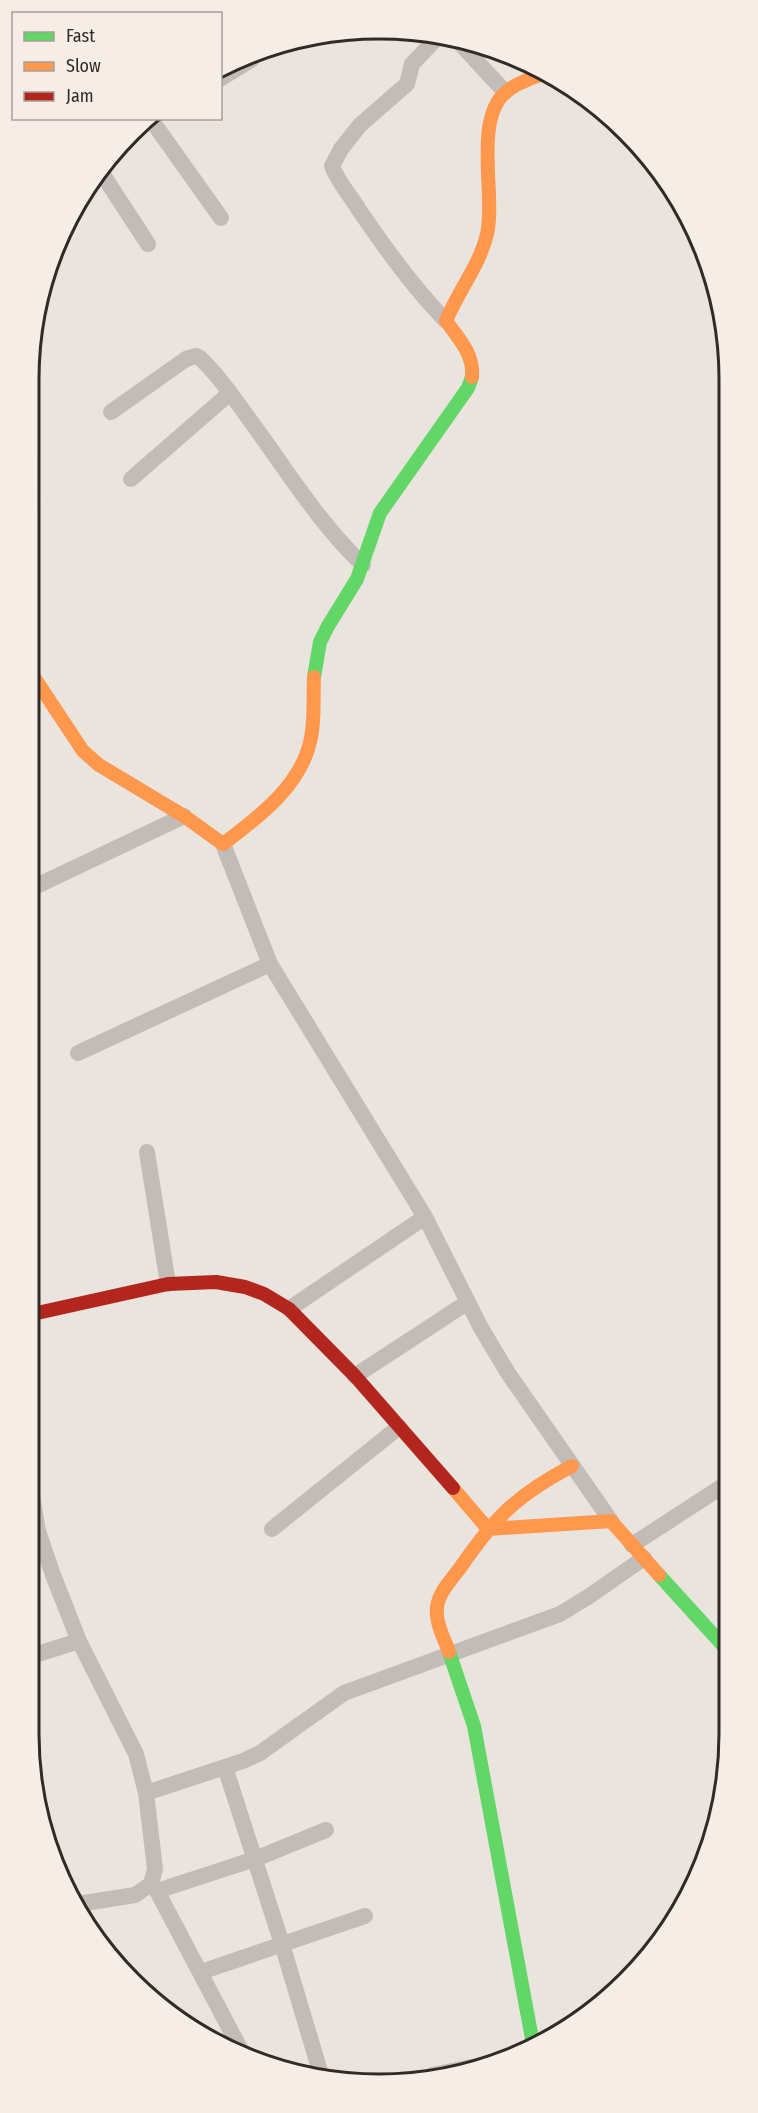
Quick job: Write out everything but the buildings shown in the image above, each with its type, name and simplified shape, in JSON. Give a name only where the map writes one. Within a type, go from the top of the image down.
[{"type":"street","points":[[223,844],[277,796],[297,774],[306,757],[311,737],[313,674],[320,642],[363,565],[377,518],[468,388],[473,377],[472,360],[446,321],[422,297],[384,246],[342,186],[332,166],[341,149],[360,125],[407,84],[411,65],[432,44]]},
{"type":"street","points":[[467,51],[505,92]]},
{"type":"street","points":[[446,321],[487,235],[491,194],[490,121],[496,102],[505,92],[535,78]]},
{"type":"street","points":[[153,125],[221,218]]},
{"type":"street","points":[[105,178],[148,244]]},
{"type":"street","points":[[111,411],[186,359],[196,356],[206,363],[230,393],[310,506],[342,545],[363,565]]},
{"type":"street","points":[[131,479],[230,393]]},
{"type":"street","points":[[39,685],[83,751],[99,765],[184,816],[223,844],[270,964],[425,1217],[468,1302],[508,1373],[611,1521],[719,1641]]},
{"type":"street","points":[[39,885],[184,816]]},
{"type":"street","points":[[78,1053],[270,964]]},
{"type":"street","points":[[147,1152],[168,1284]]},
{"type":"street","points":[[289,1309],[425,1217]]},
{"type":"street","points":[[39,1313],[168,1284],[216,1282],[244,1287],[264,1294],[289,1309],[355,1376],[488,1529]]},
{"type":"street","points":[[355,1376],[468,1302]]},
{"type":"street","points":[[272,1529],[399,1427]]},
{"type":"street","points":[[532,2037],[474,1726],[437,1618],[436,1608],[438,1601],[488,1529],[509,1507],[528,1492],[572,1466]]},
{"type":"street","points":[[632,1545],[719,1488]]},
{"type":"street","points":[[488,1529],[611,1521]]},
{"type":"street","points":[[39,1533],[79,1641],[136,1754],[146,1793],[155,1869],[154,1887],[237,2043]]},
{"type":"street","points":[[146,1793],[260,1753],[344,1693],[560,1614],[644,1558]]},
{"type":"street","points":[[39,1654],[79,1641]]},
{"type":"street","points":[[225,1767],[319,2068]]},
{"type":"street","points":[[84,1903],[135,1895],[154,1887],[255,1859],[326,1830]]},
{"type":"street","points":[[201,1972],[365,1916]]},
{"type":"traffic: fast","points":[[314,677],[320,642],[357,579],[380,513],[468,388],[472,377]]},
{"type":"traffic: fast","points":[[659,1575],[719,1641]]},
{"type":"traffic: fast","points":[[449,1652],[474,1726],[532,2037]]},
{"type":"traffic: slow","points":[[472,377],[468,354],[446,321],[474,267],[487,234],[490,121],[496,105],[506,92],[535,77]]},
{"type":"traffic: slow","points":[[39,685],[83,751],[99,765],[184,816],[223,844],[264,811],[299,771],[311,738],[314,677]]},
{"type":"traffic: slow","points":[[449,1652],[437,1618],[438,1602],[446,1586],[496,1521],[536,1487],[572,1466]]},
{"type":"traffic: slow","points":[[453,1488],[488,1529],[611,1521],[659,1575]]},
{"type":"traffic: jam","points":[[39,1313],[168,1284],[216,1282],[245,1287],[264,1294],[289,1309],[355,1376],[453,1488]]}]
